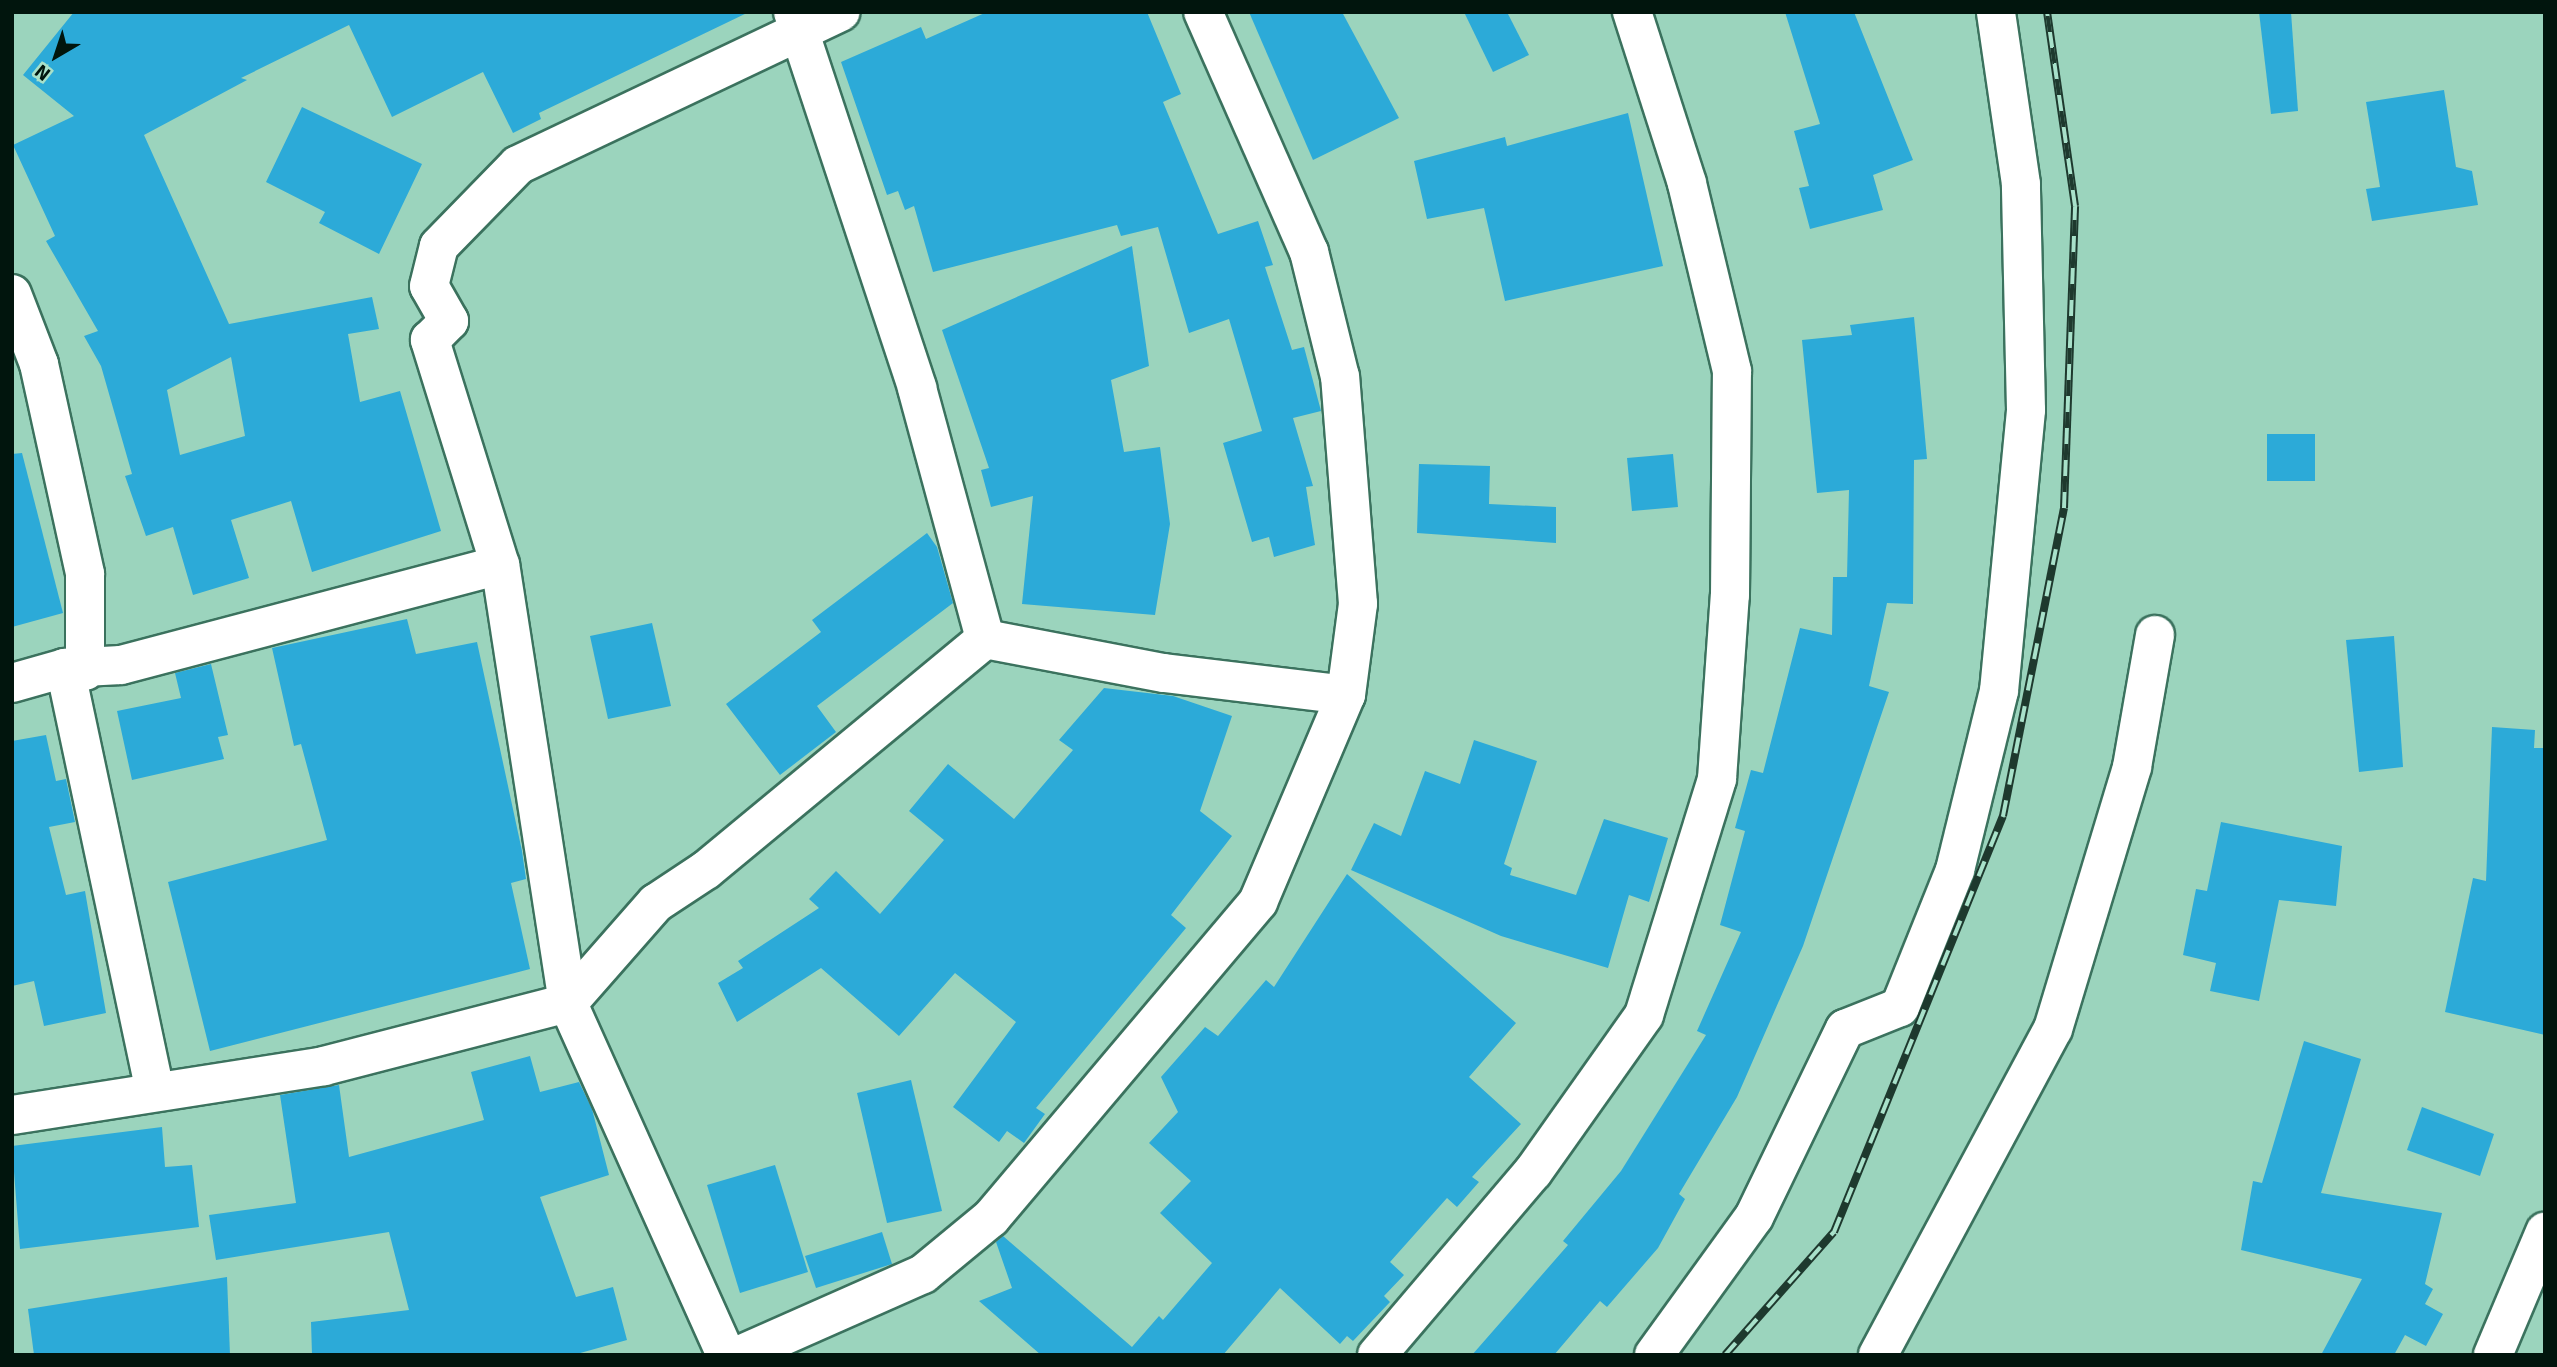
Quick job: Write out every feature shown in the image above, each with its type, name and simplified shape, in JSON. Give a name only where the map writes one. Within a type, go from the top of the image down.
[{"type":"street","points":[[726,1355],[568,1003],[500,565],[430,340],[449,321],[429,286],[439,246],[518,165],[797,22],[840,12]]},
{"type":"street","points":[[740,1355],[923,1274],[991,1218],[1258,902],[1346,695],[1358,604],[1340,377],[1309,252],[1203,12]]},
{"type":"street","points":[[1377,1355],[1533,1172],[1644,1015],[1717,779],[1730,595],[1732,371],[1687,183],[1632,12]]},
{"type":"street","points":[[1654,1355],[1754,1217],[1845,1029],[1900,1007],[1955,870],[2000,691],[2026,410],[2021,184],[1996,12]]},
{"type":"street","points":[[797,22],[917,388],[985,639]]},
{"type":"street","points":[[12,293],[39,364],[85,575],[75,670],[154,1088]]},
{"type":"street","points":[[12,683],[75,670],[500,565]]},
{"type":"street","points":[[1878,1355],[2053,1029],[2132,767],[2155,635]]},
{"type":"street","points":[[985,639],[1164,673],[1346,695]]},
{"type":"street","points":[[12,1115],[154,1088],[175,1093],[324,1066],[568,1003],[656,903],[706,870],[985,639]]},
{"type":"street","points":[[2493,1355],[2545,1232]]},
{"type":"building","points":[[74,12],[749,12],[539,113],[541,119],[513,133],[483,72],[392,117],[349,25],[241,78],[247,80],[144,135],[229,324],[372,297],[379,329],[348,334],[360,402],[400,391],[441,531],[312,572],[291,501],[231,520],[249,578],[193,595],[173,527],[146,536],[125,476],[132,474],[101,366],[84,336],[98,331],[46,241],[55,236],[13,145],[74,116],[23,75]],"holes":[[[231,357],[245,436],[180,455],[167,390]]]},
{"type":"building","points":[[987,12],[1147,12],[1181,94],[1163,102],[1218,234],[1258,221],[1273,265],[1265,267],[1292,350],[1304,347],[1321,411],[1293,418],[1313,486],[1306,487],[1315,545],[1274,557],[1269,537],[1252,542],[1223,443],[1262,431],[1229,319],[1189,333],[1158,227],[1121,236],[1117,225],[933,272],[914,206],[905,210],[898,191],[887,195],[841,62],[921,27],[926,39]]},
{"type":"building","points":[[1249,12],[1342,12],[1399,118],[1313,160]]},
{"type":"building","points":[[1464,12],[1507,12],[1529,55],[1493,72]]},
{"type":"building","points":[[1785,12],[1854,12],[1913,160],[1873,175],[1883,210],[1810,229],[1799,188],[1809,186],[1794,131],[1820,124]]},
{"type":"building","points":[[2259,12],[2291,12],[2298,111],[2271,114]]},
{"type":"building","points":[[2444,90],[2456,167],[2472,171],[2478,205],[2372,221],[2366,189],[2380,187],[2366,102]]},
{"type":"building","points":[[302,107],[422,164],[379,254],[319,223],[325,212],[266,182]]},
{"type":"building","points":[[1628,113],[1663,266],[1505,301],[1484,208],[1427,219],[1414,161],[1505,137],[1507,146]]},
{"type":"building","points":[[1132,246],[1149,366],[1111,380],[1124,452],[1160,447],[1170,524],[1155,615],[1022,604],[1033,496],[991,507],[981,470],[989,468],[942,330]]},
{"type":"building","points":[[1914,317],[1927,459],[1914,460],[1913,604],[1887,603],[1869,686],[1889,692],[1803,946],[1737,1097],[1679,1194],[1685,1199],[1658,1248],[1607,1307],[1600,1301],[1554,1355],[1472,1355],[1568,1245],[1563,1241],[1621,1171],[1706,1035],[1697,1031],[1741,932],[1720,925],[1745,831],[1735,828],[1751,770],[1763,773],[1800,628],[1832,635],[1833,577],[1847,577],[1849,490],[1817,493],[1802,340],[1852,335],[1850,325]]},
{"type":"building","points":[[2267,434],[2315,434],[2315,481],[2267,481]]},
{"type":"building","points":[[22,453],[63,613],[12,627],[12,454]]},
{"type":"building","points":[[1673,454],[1678,507],[1632,511],[1627,458]]},
{"type":"building","points":[[1419,464],[1490,466],[1489,504],[1556,507],[1556,543],[1417,533]]},
{"type":"building","points":[[927,533],[937,547],[953,603],[817,706],[836,732],[780,775],[726,704],[821,632],[812,620]]},
{"type":"building","points":[[407,619],[416,654],[477,642],[522,851],[526,879],[511,883],[530,969],[210,1051],[168,882],[327,840],[301,744],[294,746],[272,648]]},
{"type":"building","points":[[652,623],[671,706],[608,719],[590,636]]},
{"type":"building","points":[[2394,636],[2403,767],[2359,772],[2346,640]]},
{"type":"building","points":[[211,664],[228,735],[218,737],[224,759],[132,780],[117,711],[181,698],[175,673]]},
{"type":"building","points":[[1104,688],[1173,696],[1232,716],[1200,811],[1232,836],[1171,915],[1186,928],[1036,1108],[1045,1114],[1024,1143],[1007,1131],[999,1142],[953,1107],[1016,1022],[955,973],[899,1036],[821,968],[737,1022],[718,983],[743,968],[738,961],[819,908],[809,899],[836,871],[880,914],[944,840],[909,811],[948,764],[1014,819],[1073,750],[1059,740]]},
{"type":"building","points":[[2492,727],[2535,730],[2534,748],[2545,748],[2545,1035],[2445,1012],[2473,878],[2486,881]]},
{"type":"building","points":[[46,735],[56,781],[66,779],[75,822],[49,827],[66,895],[85,891],[106,1013],[44,1026],[34,981],[12,986],[12,741]]},
{"type":"building","points":[[1474,740],[1537,761],[1504,864],[1512,868],[1510,875],[1576,895],[1604,819],[1668,838],[1649,902],[1629,895],[1608,968],[1501,936],[1351,870],[1374,823],[1401,836],[1425,771],[1460,784]]},
{"type":"building","points":[[2221,822],[2342,846],[2336,906],[2279,900],[2259,1001],[2210,991],[2216,963],[2183,955],[2196,889],[2207,891]]},
{"type":"building","points":[[1347,874],[1516,1023],[1469,1077],[1521,1124],[1472,1177],[1479,1182],[1457,1207],[1447,1198],[1390,1262],[1404,1275],[1384,1296],[1390,1302],[1353,1341],[1347,1336],[1340,1344],[1280,1288],[1223,1355],[1041,1355],[979,1301],[1012,1288],[996,1242],[1003,1236],[1132,1347],[1159,1316],[1163,1320],[1212,1263],[1160,1213],[1191,1181],[1149,1143],[1178,1112],[1161,1077],[1205,1027],[1218,1036],[1266,980],[1274,987]]},
{"type":"building","points":[[2304,1041],[2361,1059],[2321,1193],[2442,1213],[2425,1284],[2433,1289],[2425,1304],[2443,1314],[2426,1346],[2405,1335],[2394,1355],[2321,1355],[2362,1279],[2241,1250],[2253,1181],[2262,1183]]},
{"type":"building","points":[[530,1056],[540,1092],[579,1082],[592,1109],[609,1175],[540,1197],[576,1297],[613,1287],[627,1340],[573,1355],[312,1355],[311,1322],[409,1310],[389,1232],[216,1260],[209,1215],[296,1203],[280,1095],[339,1085],[349,1157],[484,1120],[471,1072]]},
{"type":"building","points":[[911,1080],[942,1211],[887,1223],[857,1093]]},
{"type":"building","points":[[2422,1107],[2494,1134],[2480,1176],[2407,1150]]},
{"type":"building","points":[[162,1127],[165,1167],[192,1165],[199,1227],[20,1249],[12,1146]]},
{"type":"building","points":[[775,1165],[808,1272],[740,1293],[707,1185]]},
{"type":"building","points":[[882,1232],[892,1264],[816,1288],[805,1256]]},
{"type":"building","points":[[227,1277],[230,1355],[34,1355],[28,1309]]},
{"type":"railway","points":[[1725,1355],[1834,1232],[2003,816],[2064,508],[2075,206],[2047,12]]}]
